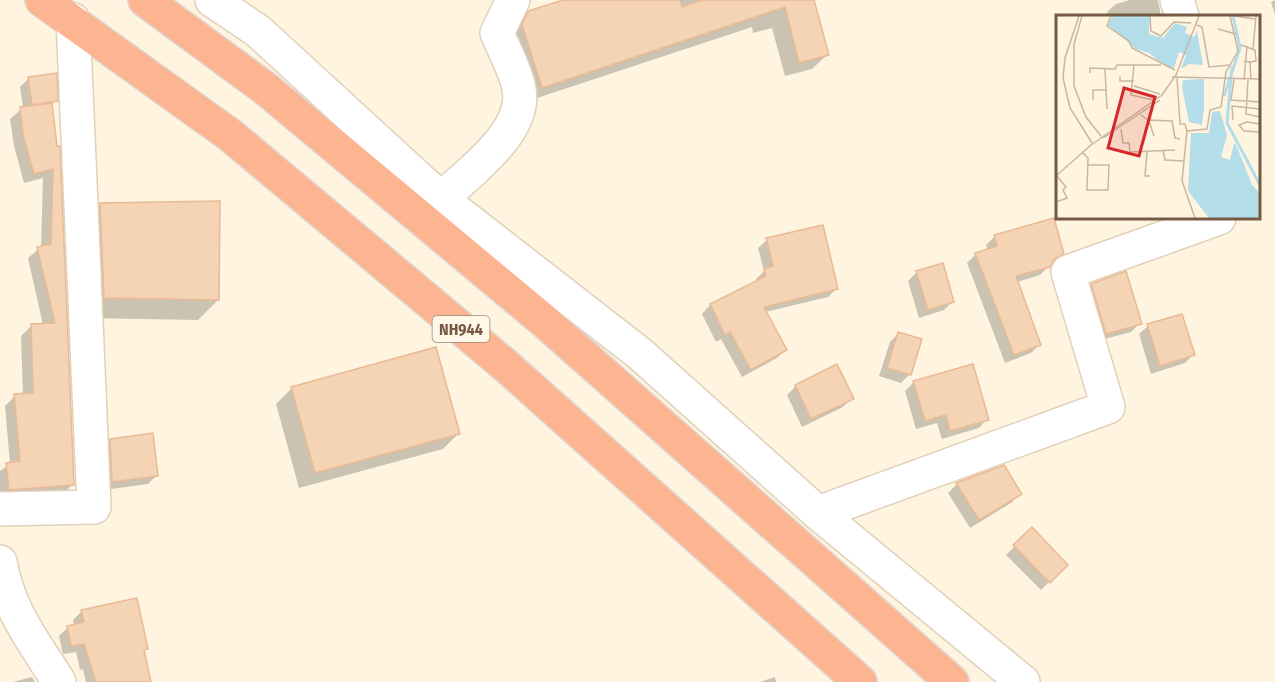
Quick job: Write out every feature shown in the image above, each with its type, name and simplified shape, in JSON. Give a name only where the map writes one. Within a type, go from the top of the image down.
[{"type":"highway","name":"NH944","points":[[42,0],[73,20],[230,135],[505,365],[860,682]]},
{"type":"highway","points":[[145,0],[266,89],[543,320],[952,682]]},
{"type":"street","points":[[212,0],[258,31],[441,199],[639,353],[818,513],[1023,682]]},
{"type":"street","points":[[441,199],[506,138],[517,115],[520,90],[484,0]]},
{"type":"street","points":[[497,33],[513,0]]},
{"type":"street","points":[[1177,0],[1182,15]]},
{"type":"street","points":[[0,508],[94,507],[73,20]]},
{"type":"street","points":[[818,513],[1108,407],[1068,272],[1216,219]]},
{"type":"street","points":[[0,562],[8,598],[15,613],[59,682]]},
{"type":"building","points":[[563,0],[680,0],[682,7],[702,0],[814,0],[829,55],[799,63],[785,7],[542,88],[522,25],[528,11]]},
{"type":"building","points":[[57,73],[58,101],[32,105],[28,77]]},
{"type":"building","points":[[52,103],[57,146],[60,146],[74,485],[9,490],[6,463],[20,461],[14,394],[33,393],[31,324],[55,323],[37,247],[51,244],[53,169],[34,174],[23,135],[20,107]]},
{"type":"building","points":[[220,201],[219,300],[104,298],[100,203]]},
{"type":"building","points":[[1054,218],[1064,254],[1054,259],[1050,267],[1016,276],[1041,345],[1014,355],[975,253],[997,246],[994,235]]},
{"type":"building","points":[[823,225],[838,289],[764,307],[787,350],[751,370],[730,332],[725,335],[710,304],[766,276],[764,269],[773,266],[766,238]]},
{"type":"building","points":[[943,263],[954,302],[928,310],[916,271]]},
{"type":"building","points":[[1126,271],[1142,324],[1106,334],[1091,284]]},
{"type":"building","points":[[1182,314],[1195,355],[1160,366],[1147,324]]},
{"type":"building","points":[[898,332],[922,339],[911,375],[887,368]]},
{"type":"building","points":[[436,347],[460,434],[315,473],[291,387]]},
{"type":"building","points":[[837,364],[854,399],[811,419],[795,385]]},
{"type":"building","points":[[973,364],[989,420],[950,431],[946,415],[925,421],[913,381]]},
{"type":"building","points":[[153,433],[158,476],[112,482],[110,439]]},
{"type":"building","points":[[1004,465],[1022,494],[979,520],[956,483]]},
{"type":"building","points":[[1032,527],[1068,565],[1050,583],[1013,545]]},
{"type":"building","points":[[137,598],[148,649],[144,650],[151,682],[96,682],[84,644],[71,646],[67,626],[84,622],[81,610]]}]
